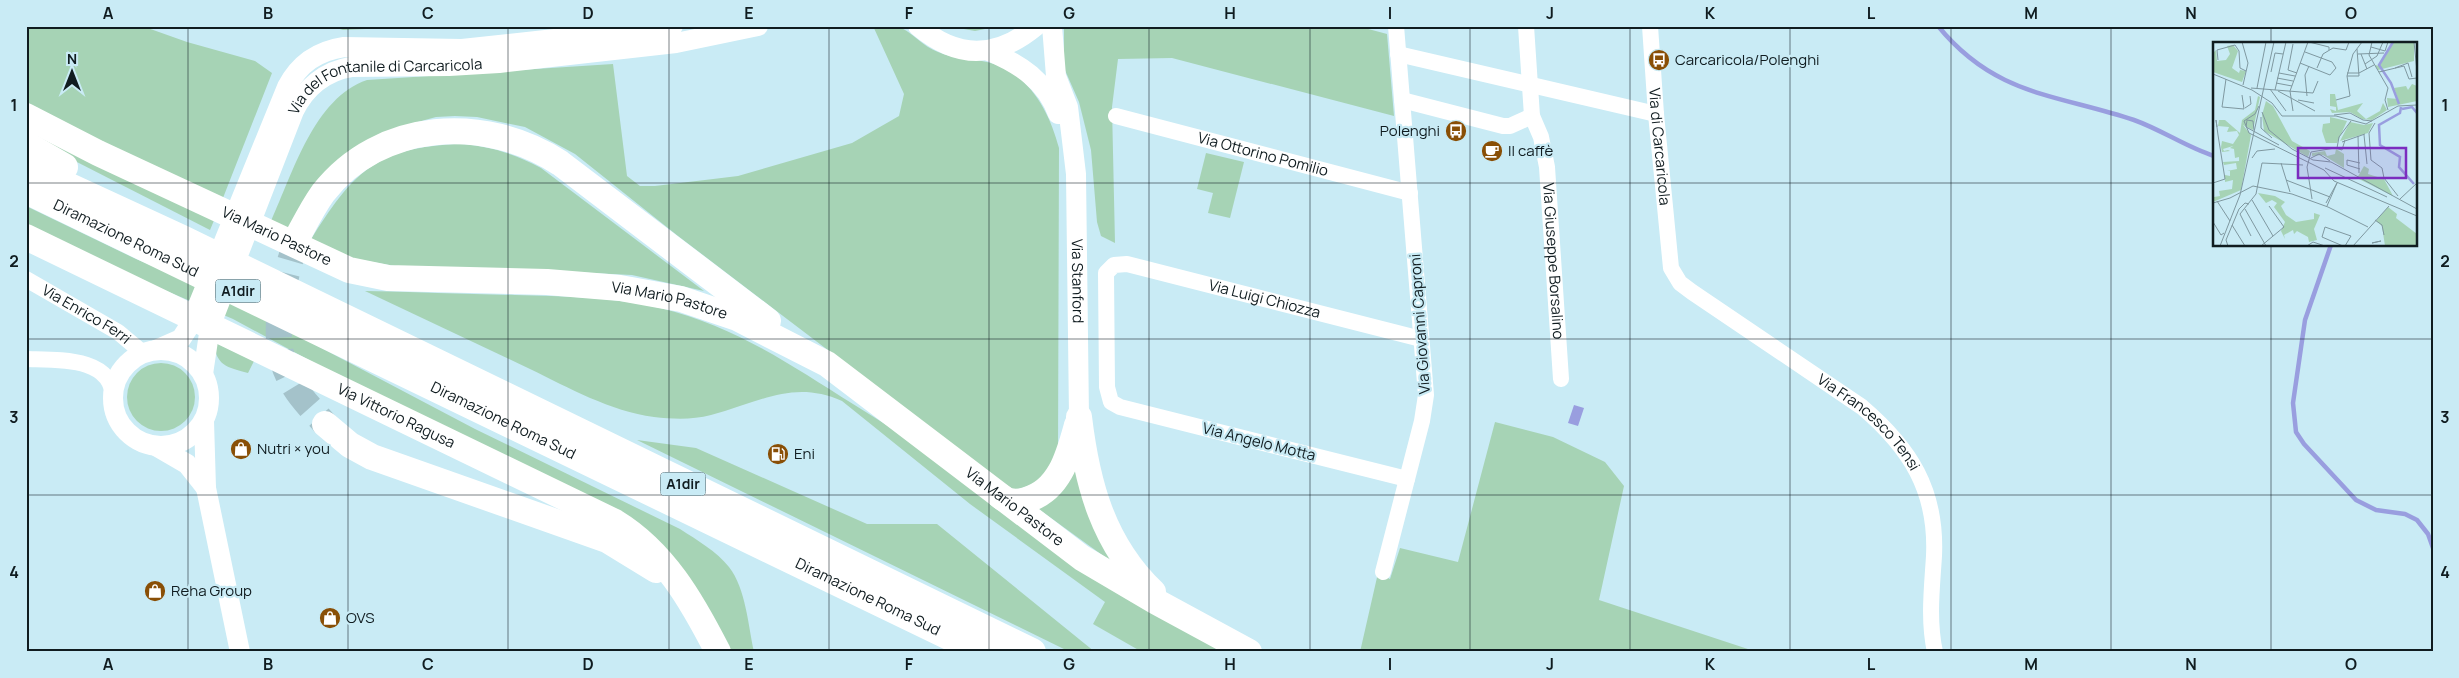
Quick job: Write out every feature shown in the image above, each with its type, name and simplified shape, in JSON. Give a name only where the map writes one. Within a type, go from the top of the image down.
[{"type":"highway","name":"Via Mario Pastore","points":[[26,116],[349,270],[388,278],[577,284],[636,290],[669,296],[737,318],[827,364],[1082,558],[1248,652]]},
{"type":"highway","points":[[298,236],[324,193],[341,174],[372,153],[403,139],[422,134],[463,130],[495,134],[527,145],[560,163],[827,364]]},
{"type":"highway","points":[[26,146],[115,194],[182,239]]},
{"type":"highway","name":"A1dir","points":[[26,167],[182,239]]},
{"type":"highway","name":"Diramazione Roma Sud","points":[[26,190],[142,245],[335,326],[1032,652]]},
{"type":"highway","name":"Via Vittorio Ragusa","points":[[26,237],[610,519],[649,546],[681,586],[718,652]]},
{"type":"highway","name":"Diramazione Roma Sud","points":[[182,239],[335,326],[982,652]]},
{"type":"highway","points":[[985,486],[1009,501],[1025,500],[1042,493],[1054,482],[1062,469],[1079,417]]},
{"type":"highway","points":[[1079,417],[1090,485],[1110,538],[1123,558],[1151,590],[1187,619]]},
{"type":"highway","points":[[325,424],[350,445],[372,457],[607,540],[681,586]]},
{"type":"street","name":"Via del Fontanile di Carcaricola","points":[[150,351],[181,339],[190,325],[287,87],[294,74],[310,59],[329,49],[344,47],[462,49],[673,26]]},
{"type":"street","name":"Via del Fontanile di Carcaricola","points":[[203,374],[210,327],[294,111],[305,92],[325,76],[336,70],[351,67],[471,65],[637,48],[729,34],[758,26]]},
{"type":"street","points":[[918,26],[947,45],[962,49],[989,51],[1015,41],[1036,26]]},
{"type":"street","name":"Via Stanford","points":[[1052,26],[1056,76],[1068,107],[1077,192],[1079,417]]},
{"type":"street","points":[[1396,26],[1398,54],[1530,83],[1656,114]]},
{"type":"street","points":[[1526,26],[1530,83]]},
{"type":"street","name":"Via di Carcaricola","points":[[1650,26],[1670,268]]},
{"type":"street","name":"Via Stanford","points":[[989,51],[1015,63],[1039,81],[1050,96],[1072,145]]},
{"type":"street","name":"Via Giovanni Caproni","points":[[1383,572],[1425,404],[1398,54]]},
{"type":"street","name":"Via Giuseppe Borsalino","points":[[1530,83],[1532,116],[1541,137],[1547,167],[1561,379]]},
{"type":"street","points":[[1402,100],[1502,126],[1510,126],[1532,116]]},
{"type":"street","name":"Via Ottorino Pomilio","points":[[1116,116],[1410,193]]},
{"type":"street","name":"Via Luigi Chiozza","points":[[1111,402],[1107,387],[1105,289],[1109,268],[1120,264],[1127,264],[1421,339]]},
{"type":"street","name":"Via Francesco Tensi","points":[[1670,268],[1680,283],[1692,292],[1862,406],[1890,433],[1912,461],[1925,486],[1933,526],[1931,617],[1935,652]]},
{"type":"street","name":"Via Enrico Ferri","points":[[26,279],[150,351]]},
{"type":"street","points":[[113,399],[115,385],[121,371],[131,360],[150,351],[170,350],[183,355],[195,363],[203,374],[209,389],[209,406],[204,421],[206,488],[240,652]]},
{"type":"street","points":[[26,359],[65,360],[87,364],[101,372],[108,379],[113,391],[115,412],[127,432],[135,438],[156,446],[187,464],[206,488]]},
{"type":"street","name":"Via Angelo Motta","points":[[1111,402],[1120,406],[1407,479]]},
{"type":"street","points":[[156,446],[170,445],[183,441],[195,432],[204,421]]},
{"type":"green space","points":[[26,26],[142,26],[187,42],[255,61],[272,73],[221,203],[26,102]]},
{"type":"green space","points":[[330,26],[434,26],[343,30]]},
{"type":"green space","points":[[873,26],[896,26],[907,31],[933,50],[956,57],[987,62],[1015,74],[1026,84],[1043,107],[1055,134],[1059,148],[1058,456],[1045,475],[1027,487],[1012,490],[678,236],[575,154],[525,127],[477,117],[455,116],[436,117],[403,126],[295,235],[271,221],[297,160],[319,120],[333,103],[349,89],[367,80],[613,64],[627,176],[640,186],[655,186],[738,176],[852,143],[899,116],[904,94]]},
{"type":"green space","points":[[947,26],[1000,26],[975,31]]},
{"type":"green space","points":[[1064,26],[1357,26],[1387,34],[1394,116],[1172,58],[1118,59],[1112,107],[1115,243],[1101,236],[1097,222],[1091,150],[1079,102],[1064,68]]},
{"type":"green space","points":[[26,127],[215,218],[210,230],[26,136]]},
{"type":"green space","points":[[460,144],[502,152],[541,168],[704,291],[632,275],[509,269],[406,268],[350,258],[310,241],[340,197],[354,181],[370,168],[387,158],[407,151],[431,146]]},
{"type":"green space","points":[[1206,153],[1244,162],[1230,218],[1208,213],[1213,193],[1197,189]]},
{"type":"green space","points":[[26,206],[136,259],[217,293],[475,429],[680,529],[718,556],[735,576],[743,596],[754,652],[727,652],[683,575],[355,385],[233,319],[145,282],[26,226]]},
{"type":"green space","points":[[365,291],[606,299],[660,308],[713,325],[784,361],[901,434],[996,495],[1230,652],[1142,652],[1093,624],[1105,602],[970,504],[842,401],[807,392],[791,393],[760,399],[697,418],[682,419],[638,414],[622,410],[575,391]]},
{"type":"green space","points":[[214,342],[254,361],[248,373],[229,367],[220,361]]},
{"type":"green space","points":[[154,363],[168,363],[180,368],[190,378],[195,390],[195,404],[190,416],[180,426],[168,431],[154,431],[142,426],[132,416],[127,404],[127,390],[132,378],[142,368]]},
{"type":"green space","points":[[1495,422],[1553,437],[1605,462],[1624,486],[1599,600],[1757,652],[1360,652],[1378,573],[1390,579],[1400,548],[1458,562]]},
{"type":"green space","points":[[637,440],[696,448],[867,524],[937,524],[1095,652],[1070,652]]},
{"type":"green space","points":[[1075,461],[1112,557],[1109,560],[1033,505]]},
{"type":"water","points":[[1574,405],[1584,408],[1578,426],[1568,423]]},
{"type":"waterway","points":[[1938,26],[1960,49],[1982,67],[2004,80],[2028,90],[2134,120],[2213,156]]},
{"type":"waterway","points":[[2331,246],[2305,320],[2293,403],[2296,432],[2304,444],[2356,500],[2376,510],[2405,514],[2417,520],[2428,534],[2433,548]]},
{"type":"tunnel","points":[[298,236],[283,289],[279,326],[280,345],[283,363],[293,385],[325,424]]},
{"type":"place","name":"Carcaricola/Polenghi","points":[[1659,60]]},
{"type":"place","name":"Polenghi","points":[[1456,131]]},
{"type":"place","name":"Il caffè","points":[[1492,151]]},
{"type":"place","name":"Nutri × you","points":[[241,449]]},
{"type":"place","name":"Eni","points":[[778,454]]},
{"type":"place","name":"Reha Group","points":[[155,591]]},
{"type":"place","name":"OVS","points":[[330,618]]}]
